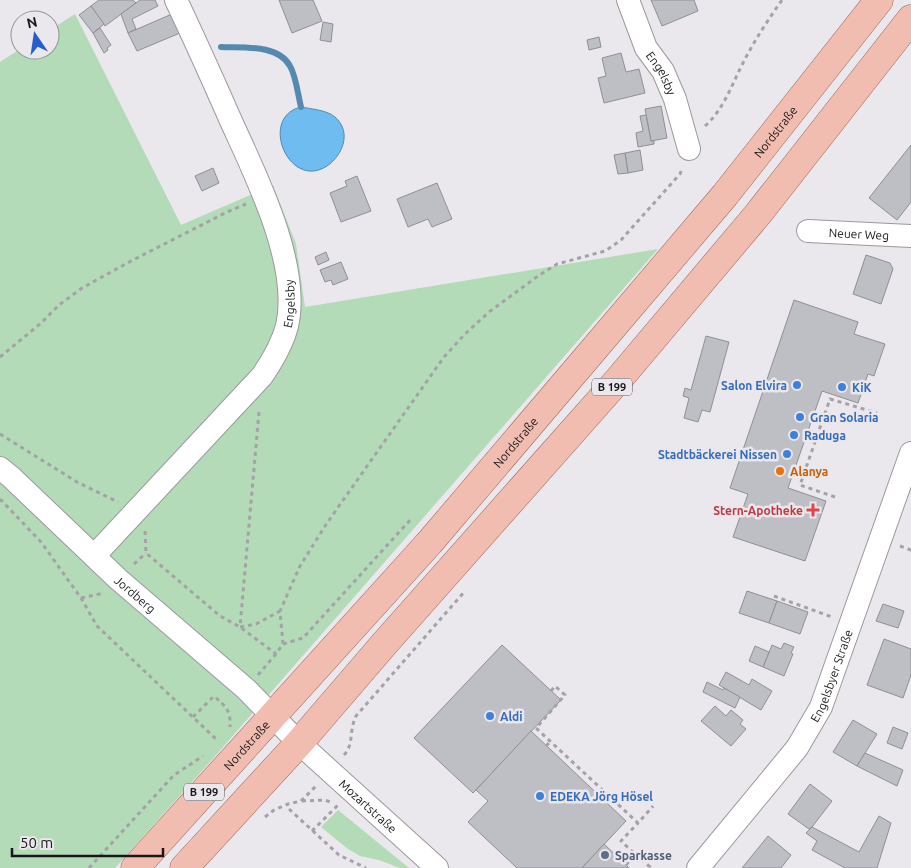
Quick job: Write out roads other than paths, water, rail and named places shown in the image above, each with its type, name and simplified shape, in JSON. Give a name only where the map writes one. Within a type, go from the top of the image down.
[{"type":"main road","name":"Nordstraße","points":[[135,868],[430,542],[725,195],[879,0]]},
{"type":"main road","name":"B 199","points":[[184,868],[299,744],[385,642],[620,378],[758,214],[911,19]]},
{"type":"street","name":"Engelsby","points":[[94,556],[262,376],[278,353],[287,325],[289,298],[285,259],[265,198],[176,0]]},
{"type":"street","name":"Engelsby","points":[[628,0],[646,48],[663,71],[675,99],[689,149]]},
{"type":"street","name":"Neuer Weg","points":[[808,231],[911,236]]},
{"type":"street","name":"Engelsbyer Straße","points":[[698,868],[797,748],[821,707],[911,454]]},
{"type":"street","name":"Jordberg","points":[[0,468],[94,556],[246,689],[272,716]]},
{"type":"street","name":"Mozartstraße","points":[[272,716],[299,744],[437,868]]},
{"type":"water","points":[[301,107],[319,110],[332,115],[343,129],[343,143],[337,156],[327,166],[313,171],[301,169],[291,161],[284,150],[280,137],[282,124],[288,113]]},
{"type":"waterway","points":[[221,47],[259,49],[277,54],[284,59],[294,75],[301,107]]},
{"type":"place","name":"Salon Elvira","points":[[797,385]]},
{"type":"place","name":"KiK","points":[[842,387]]},
{"type":"place","name":"Gran Solaria","points":[[800,417]]},
{"type":"place","name":"Raduga","points":[[794,435]]},
{"type":"place","name":"Stadtbäckerei Nissen","points":[[787,454]]},
{"type":"place","name":"Alanya","points":[[780,471]]},
{"type":"place","name":"Stern-Apotheke","points":[[813,510]]},
{"type":"place","name":"Aldi","points":[[490,716]]},
{"type":"place","name":"EDEKA Jörg Hösel","points":[[540,796]]},
{"type":"place","name":"Sparkasse","points":[[605,855]]}]
